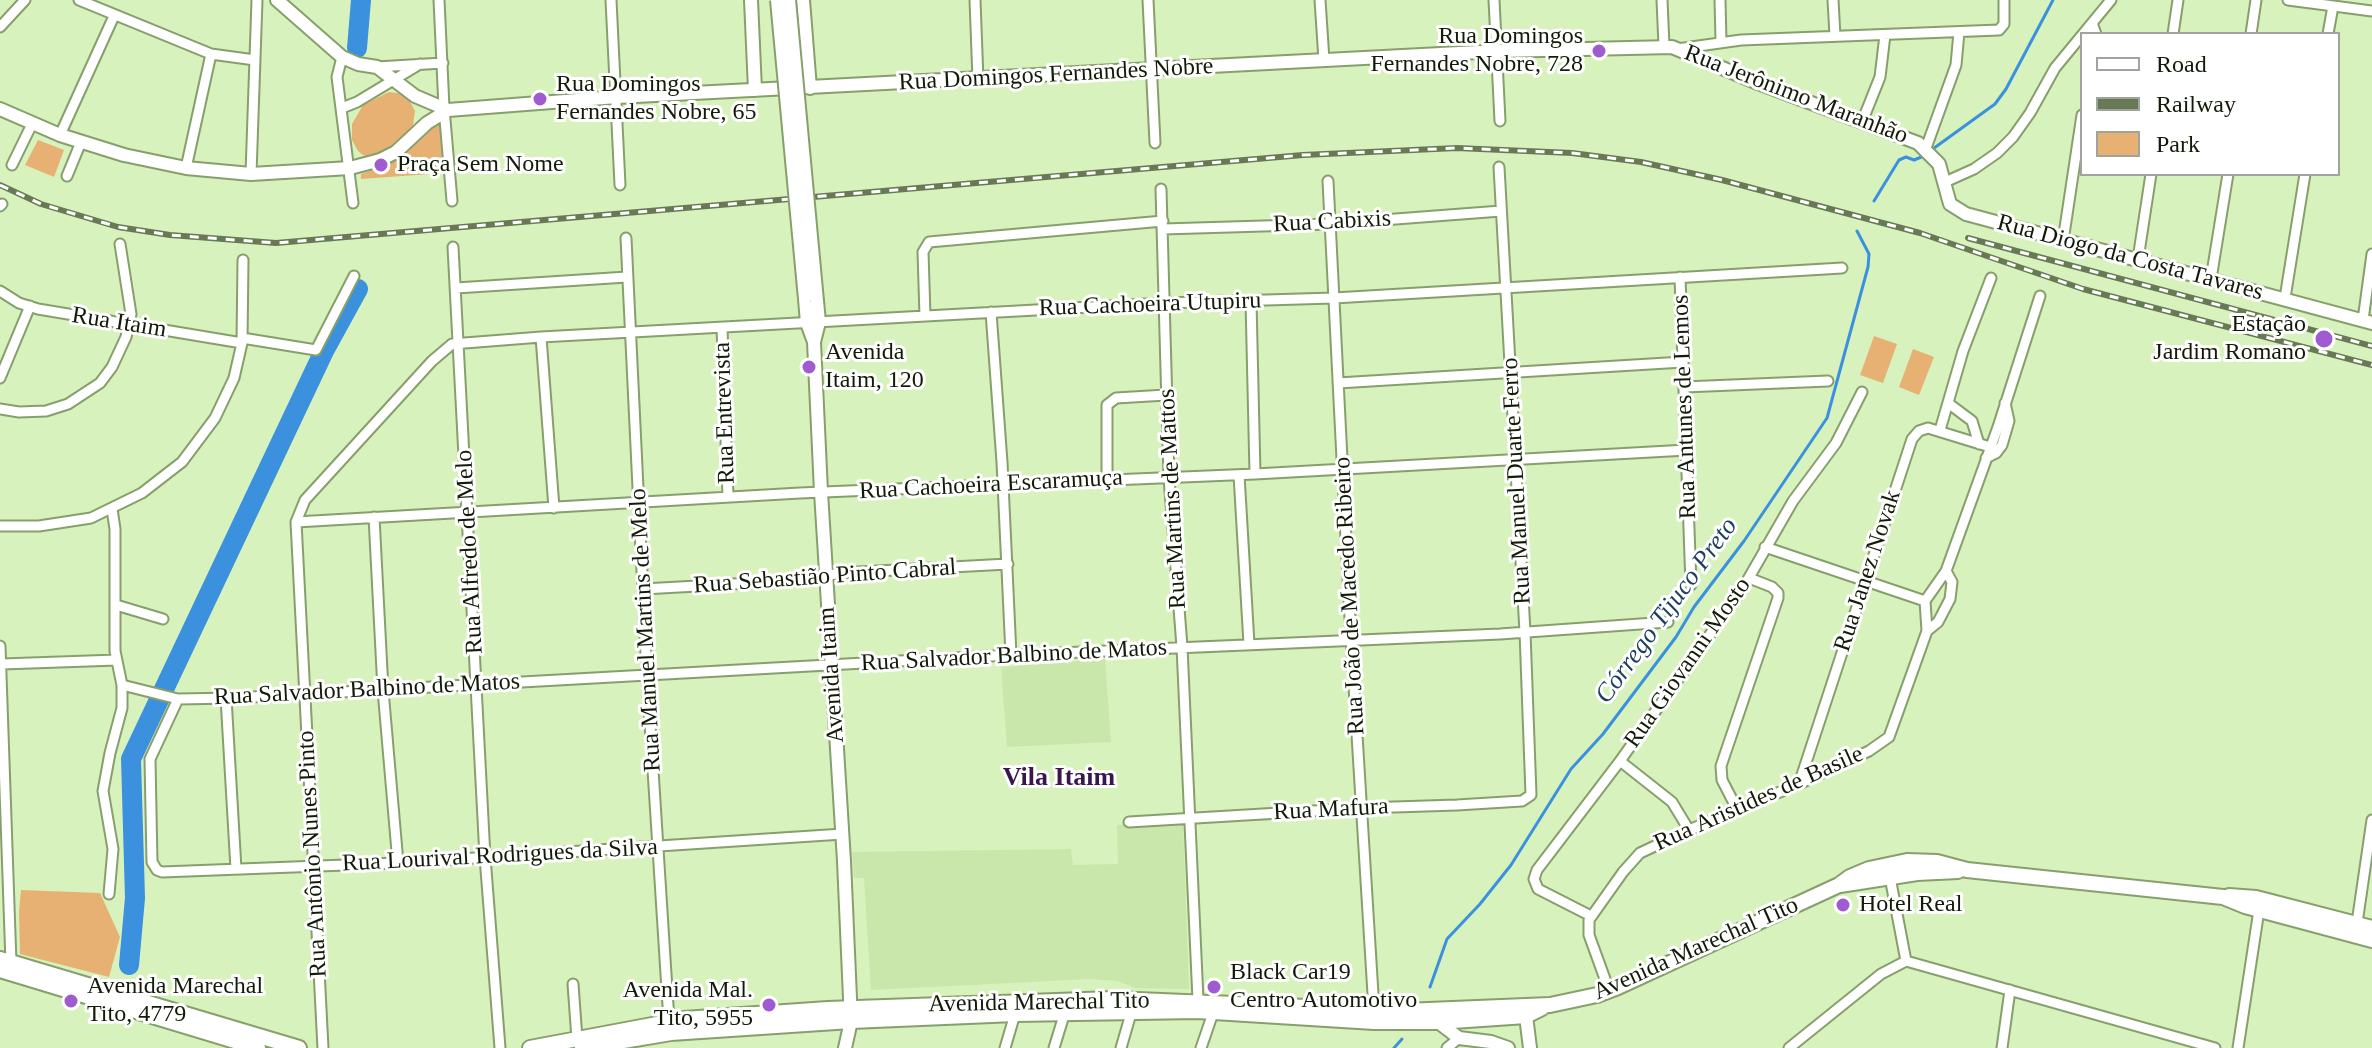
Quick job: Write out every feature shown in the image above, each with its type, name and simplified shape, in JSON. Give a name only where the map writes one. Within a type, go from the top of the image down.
[{"type":"main road","name":"Avenida Marechal Tito","points":[[530,1048],[850,1014],[1132,1010],[1438,1022],[1526,1017],[1550,1005],[1609,990],[1839,885],[1853,885],[1889,871],[1967,870],[2223,897],[2241,895],[2372,940]]},
{"type":"main road","name":"Avenida Marechal Tito","points":[[2223,897],[2259,910],[2357,923],[2372,928]]},
{"type":"main road","points":[[4,964],[258,1048]]},
{"type":"main road","points":[[4,964],[299,1048]]},
{"type":"main road","name":"Avenida Marechal Tito","points":[[580,1044],[669,1021],[1113,999],[1198,1000],[1526,1017]]},
{"type":"street","points":[[0,27],[25,0]]},
{"type":"street","points":[[79,0],[211,54],[255,60]]},
{"type":"street","points":[[251,174],[257,0]]},
{"type":"street","points":[[277,0],[345,58],[372,66],[443,63]]},
{"type":"street","points":[[439,0],[452,201]]},
{"type":"street","points":[[611,0],[620,185]]},
{"type":"street","points":[[751,0],[755,90]]},
{"type":"street","name":"Avenida Itaim","points":[[777,0],[811,300]]},
{"type":"street","name":"Avenida Itaim","points":[[789,0],[813,322],[843,834],[850,1014],[845,1048]]},
{"type":"street","points":[[803,0],[810,88]]},
{"type":"street","points":[[975,0],[978,80]]},
{"type":"street","points":[[1148,0],[1155,143]]},
{"type":"street","points":[[1320,0],[1324,60]]},
{"type":"street","points":[[1494,0],[1500,121]]},
{"type":"street","points":[[1662,0],[1670,47]]},
{"type":"street","points":[[1720,0],[1721,42]]},
{"type":"street","points":[[1833,0],[1835,36]]},
{"type":"street","name":"Rua Domingos Fernandes Nobre","points":[[372,66],[415,96],[445,110],[617,97],[1498,51],[1670,47],[1835,36],[1959,32],[2001,29],[2005,20],[2004,0]]},
{"type":"street","points":[[2085,32],[2111,0]]},
{"type":"street","points":[[2173,32],[2178,0]]},
{"type":"street","points":[[2251,32],[2256,0]]},
{"type":"street","points":[[2288,0],[2372,11]]},
{"type":"street","points":[[2328,32],[2333,6]]},
{"type":"street","points":[[60,135],[114,16]]},
{"type":"street","points":[[2092,23],[2095,32]]},
{"type":"street","points":[[1927,149],[1956,65],[1959,32]]},
{"type":"street","points":[[1862,122],[1883,65],[1885,35]]},
{"type":"street","points":[[1945,182],[1974,169],[2013,137],[2055,68],[2080,38]]},
{"type":"street","name":"Rua Jerônimo Maranhão","points":[[1670,47],[1911,139],[1927,149]]},
{"type":"street","points":[[186,168],[211,54]]},
{"type":"street","points":[[345,58],[337,77],[353,203]]},
{"type":"street","points":[[342,108],[420,64]]},
{"type":"street","points":[[415,96],[423,116],[419,130]]},
{"type":"street","points":[[0,109],[60,135],[124,155],[186,168],[251,174],[350,168],[380,160],[396,152],[445,110]]},
{"type":"street","points":[[12,165],[32,124]]},
{"type":"street","points":[[2063,241],[2080,128]]},
{"type":"street","points":[[67,176],[81,142]]},
{"type":"street","name":"Rua Diogo da Costa Tavares","points":[[1927,149],[1939,164],[1950,204],[1966,214],[2367,321]]},
{"type":"street","name":"Rua Manuel Duarte Ferro","points":[[1499,167],[1531,795]]},
{"type":"street","points":[[2138,259],[2151,176]]},
{"type":"street","points":[[2211,279],[2228,176]]},
{"type":"street","points":[[2285,298],[2305,176]]},
{"type":"street","name":"Rua João de Macedo Ribeiro","points":[[1328,181],[1374,1010]]},
{"type":"street","name":"Rua Martins de Mattos","points":[[1161,189],[1169,478],[1182,647],[1198,1000]]},
{"type":"street","name":"Rua Cabixis","points":[[925,316],[923,252],[932,240],[1163,225],[1330,224],[1501,211]]},
{"type":"street","name":"Rua Manuel Martins de Melo","points":[[626,238],[647,676],[669,1021]]},
{"type":"street","points":[[0,409],[46,411],[68,404],[87,394],[112,367],[129,325],[130,296],[120,244]]},
{"type":"street","name":"Rua Alfredo de Melo","points":[[453,247],[485,857],[500,1048]]},
{"type":"street","points":[[2367,321],[2372,254]]},
{"type":"street","points":[[0,526],[67,523],[91,518],[164,478],[199,443],[234,378],[242,341],[243,260]]},
{"type":"street","name":"Rua Cachoeira Utupiru","points":[[458,342],[1164,303],[1334,298],[1842,268]]},
{"type":"street","name":"Rua Itaim","points":[[0,291],[30,306],[129,325],[316,350],[354,276]]},
{"type":"street","points":[[456,288],[627,277]]},
{"type":"street","name":"Rua Antunes de Lemos","points":[[1680,277],[1691,585]]},
{"type":"street","points":[[1985,445],[1940,430],[1963,351],[1991,278]]},
{"type":"street","points":[[1985,445],[2005,403],[2040,296]]},
{"type":"street","points":[[1251,301],[1255,474]]},
{"type":"street","points":[[0,378],[30,306]]},
{"type":"street","points":[[991,312],[1011,655]]},
{"type":"street","name":"Rua Entrevista","points":[[722,328],[728,497]]},
{"type":"street","points":[[541,337],[554,508]]},
{"type":"street","points":[[296,522],[300,508],[315,489],[438,355],[458,342]]},
{"type":"street","points":[[1338,383],[1683,362]]},
{"type":"street","points":[[1684,387],[1828,381]]},
{"type":"street","name":"Rua Giovanni Mosto","points":[[1591,916],[1538,889],[1534,879],[1537,870],[1620,761],[1749,578],[1813,472],[1836,443],[1862,392]]},
{"type":"street","points":[[1107,479],[1107,405],[1116,398],[1166,395]]},
{"type":"street","points":[[1927,631],[1925,601],[1946,571],[1986,459],[1985,445],[1972,421],[1948,403]]},
{"type":"street","points":[[1986,459],[2002,445],[2009,421],[2005,403]]},
{"type":"street","name":"Rua Janez Novak","points":[[1799,784],[1912,439],[1924,429],[1940,430]]},
{"type":"street","name":"Rua Cachoeira Escaramuça","points":[[296,522],[821,492],[1239,475],[1687,450]]},
{"type":"street","points":[[1239,475],[1249,644]]},
{"type":"street","points":[[109,894],[113,849],[103,791],[122,708],[117,660],[112,509]]},
{"type":"street","points":[[374,517],[383,690],[398,863]]},
{"type":"street","name":"Rua Antônio Nunes Pinto","points":[[296,522],[323,1048]]},
{"type":"street","points":[[1765,547],[1925,601]]},
{"type":"street","name":"Rua Sebastião Pinto Cabral","points":[[643,589],[1008,564]]},
{"type":"street","points":[[1927,631],[1938,622],[1950,599],[1952,582],[1946,571]]},
{"type":"street","points":[[1737,809],[1722,780],[1721,766],[1778,598],[1772,587],[1749,578]]},
{"type":"street","points":[[116,605],[163,619]]},
{"type":"street","name":"Rua Salvador Balbino de Matos","points":[[122,685],[173,698],[226,698],[1011,655],[1525,632],[1668,622]]},
{"type":"street","name":"Rua Aristides de Basile","points":[[1591,916],[1640,853],[1799,784],[1869,751],[1889,737],[1927,631]]},
{"type":"street","points":[[0,646],[4,964]]},
{"type":"street","points":[[2,664],[117,660]]},
{"type":"street","name":"Rua Lourival Rodrigues da Silva","points":[[173,698],[150,759],[152,862],[157,870],[398,863],[843,834]]},
{"type":"street","points":[[226,698],[236,869]]},
{"type":"street","points":[[1620,761],[1672,802],[1689,830]]},
{"type":"street","name":"Rua Mafura","points":[[1129,822],[1522,801],[1531,795]]},
{"type":"street","points":[[2357,923],[2372,820]]},
{"type":"street","points":[[1889,871],[1906,961]]},
{"type":"street","points":[[2238,1048],[2259,910]]},
{"type":"street","points":[[1591,916],[1589,935],[1609,990]]},
{"type":"street","points":[[1789,1048],[1881,974],[1906,961],[2215,1048]]},
{"type":"street","points":[[573,984],[580,1044]]},
{"type":"street","points":[[2002,1048],[2010,990]]},
{"type":"street","points":[[1121,1048],[1132,1010]]},
{"type":"street","points":[[1054,1048],[1065,1012]]},
{"type":"street","points":[[1201,1048],[1213,1013]]},
{"type":"street","points":[[1005,1048],[1015,1014]]},
{"type":"street","points":[[1438,1022],[1459,1038],[1510,1048],[1520,1041],[1526,1017]]},
{"type":"street","points":[[1526,1017],[1530,1048]]},
{"type":"street","points":[[1447,1048],[1459,1038]]},
{"type":"shaded area","points":[[1105,659],[1111,742],[1007,747],[1001,667]]},
{"type":"shaded area","points":[[1183,821],[1189,989],[1135,988],[1118,981],[1091,979],[871,990],[864,878],[854,878],[852,852],[1071,849],[1073,865],[1118,864],[1117,825]]},
{"type":"green space","points":[[389,92],[408,98],[415,111],[413,125],[399,141],[383,152],[370,157],[363,155],[352,140],[352,124],[363,105]]},
{"type":"green space","points":[[436,125],[440,125],[444,173],[361,179],[361,174],[399,156]]},
{"type":"green space","points":[[38,140],[64,150],[54,177],[25,165]]},
{"type":"green space","points":[[1874,336],[1897,344],[1883,383],[1860,375]]},
{"type":"green space","points":[[1913,349],[1934,357],[1919,395],[1899,387]]},
{"type":"green space","points":[[21,890],[100,893],[120,937],[109,977],[20,954]]},
{"type":"waterway","points":[[357,48],[361,0]]},
{"type":"waterway","name":"Córrego Tijuco Preto","points":[[1930,151],[1995,104],[2053,0]]},
{"type":"waterway","name":"Córrego Tijuco Preto","points":[[1874,201],[1899,160],[1924,156]]},
{"type":"waterway","name":"Córrego Tijuco Preto","points":[[1430,987],[1447,939],[1511,865],[1571,769],[1603,734],[1676,637],[1827,418],[1868,267],[1869,254],[1857,231]]},
{"type":"waterway","points":[[129,965],[135,898],[131,759],[324,351],[358,289]]},
{"type":"waterway","name":"Córrego Tijuco Preto","points":[[1394,1048],[1402,1039]]},
{"type":"railway","points":[[0,185],[41,204],[118,227],[170,235],[276,243],[1303,155],[1457,148],[1572,153],[1641,162],[1722,180],[1920,233],[2083,289],[2372,365]]},
{"type":"railway","points":[[1968,238],[2372,346]]},
{"type":"place","name":"Rua Domingos Fernandes Nobre, 728","points":[[1599,51]]},
{"type":"place","name":"Rua Domingos Fernandes Nobre, 65","points":[[540,99]]},
{"type":"place","name":"Praça Sem Nome","points":[[381,165]]},
{"type":"place","name":"Estação Jardim Romano","points":[[2324,339]]},
{"type":"place","name":"Avenida Itaim, 120","points":[[809,367]]},
{"type":"place","name":"Hotel Real","points":[[1843,905]]},
{"type":"place","name":"Black Car19 Centro Automotivo","points":[[1214,987]]},
{"type":"place","name":"Avenida Marechal Tito, 4779","points":[[71,1001]]},
{"type":"place","name":"Avenida Mal. Tito, 5955","points":[[769,1005]]},
{"type":"district","name":"Vila Itaim","points":[[1059,778]]}]
